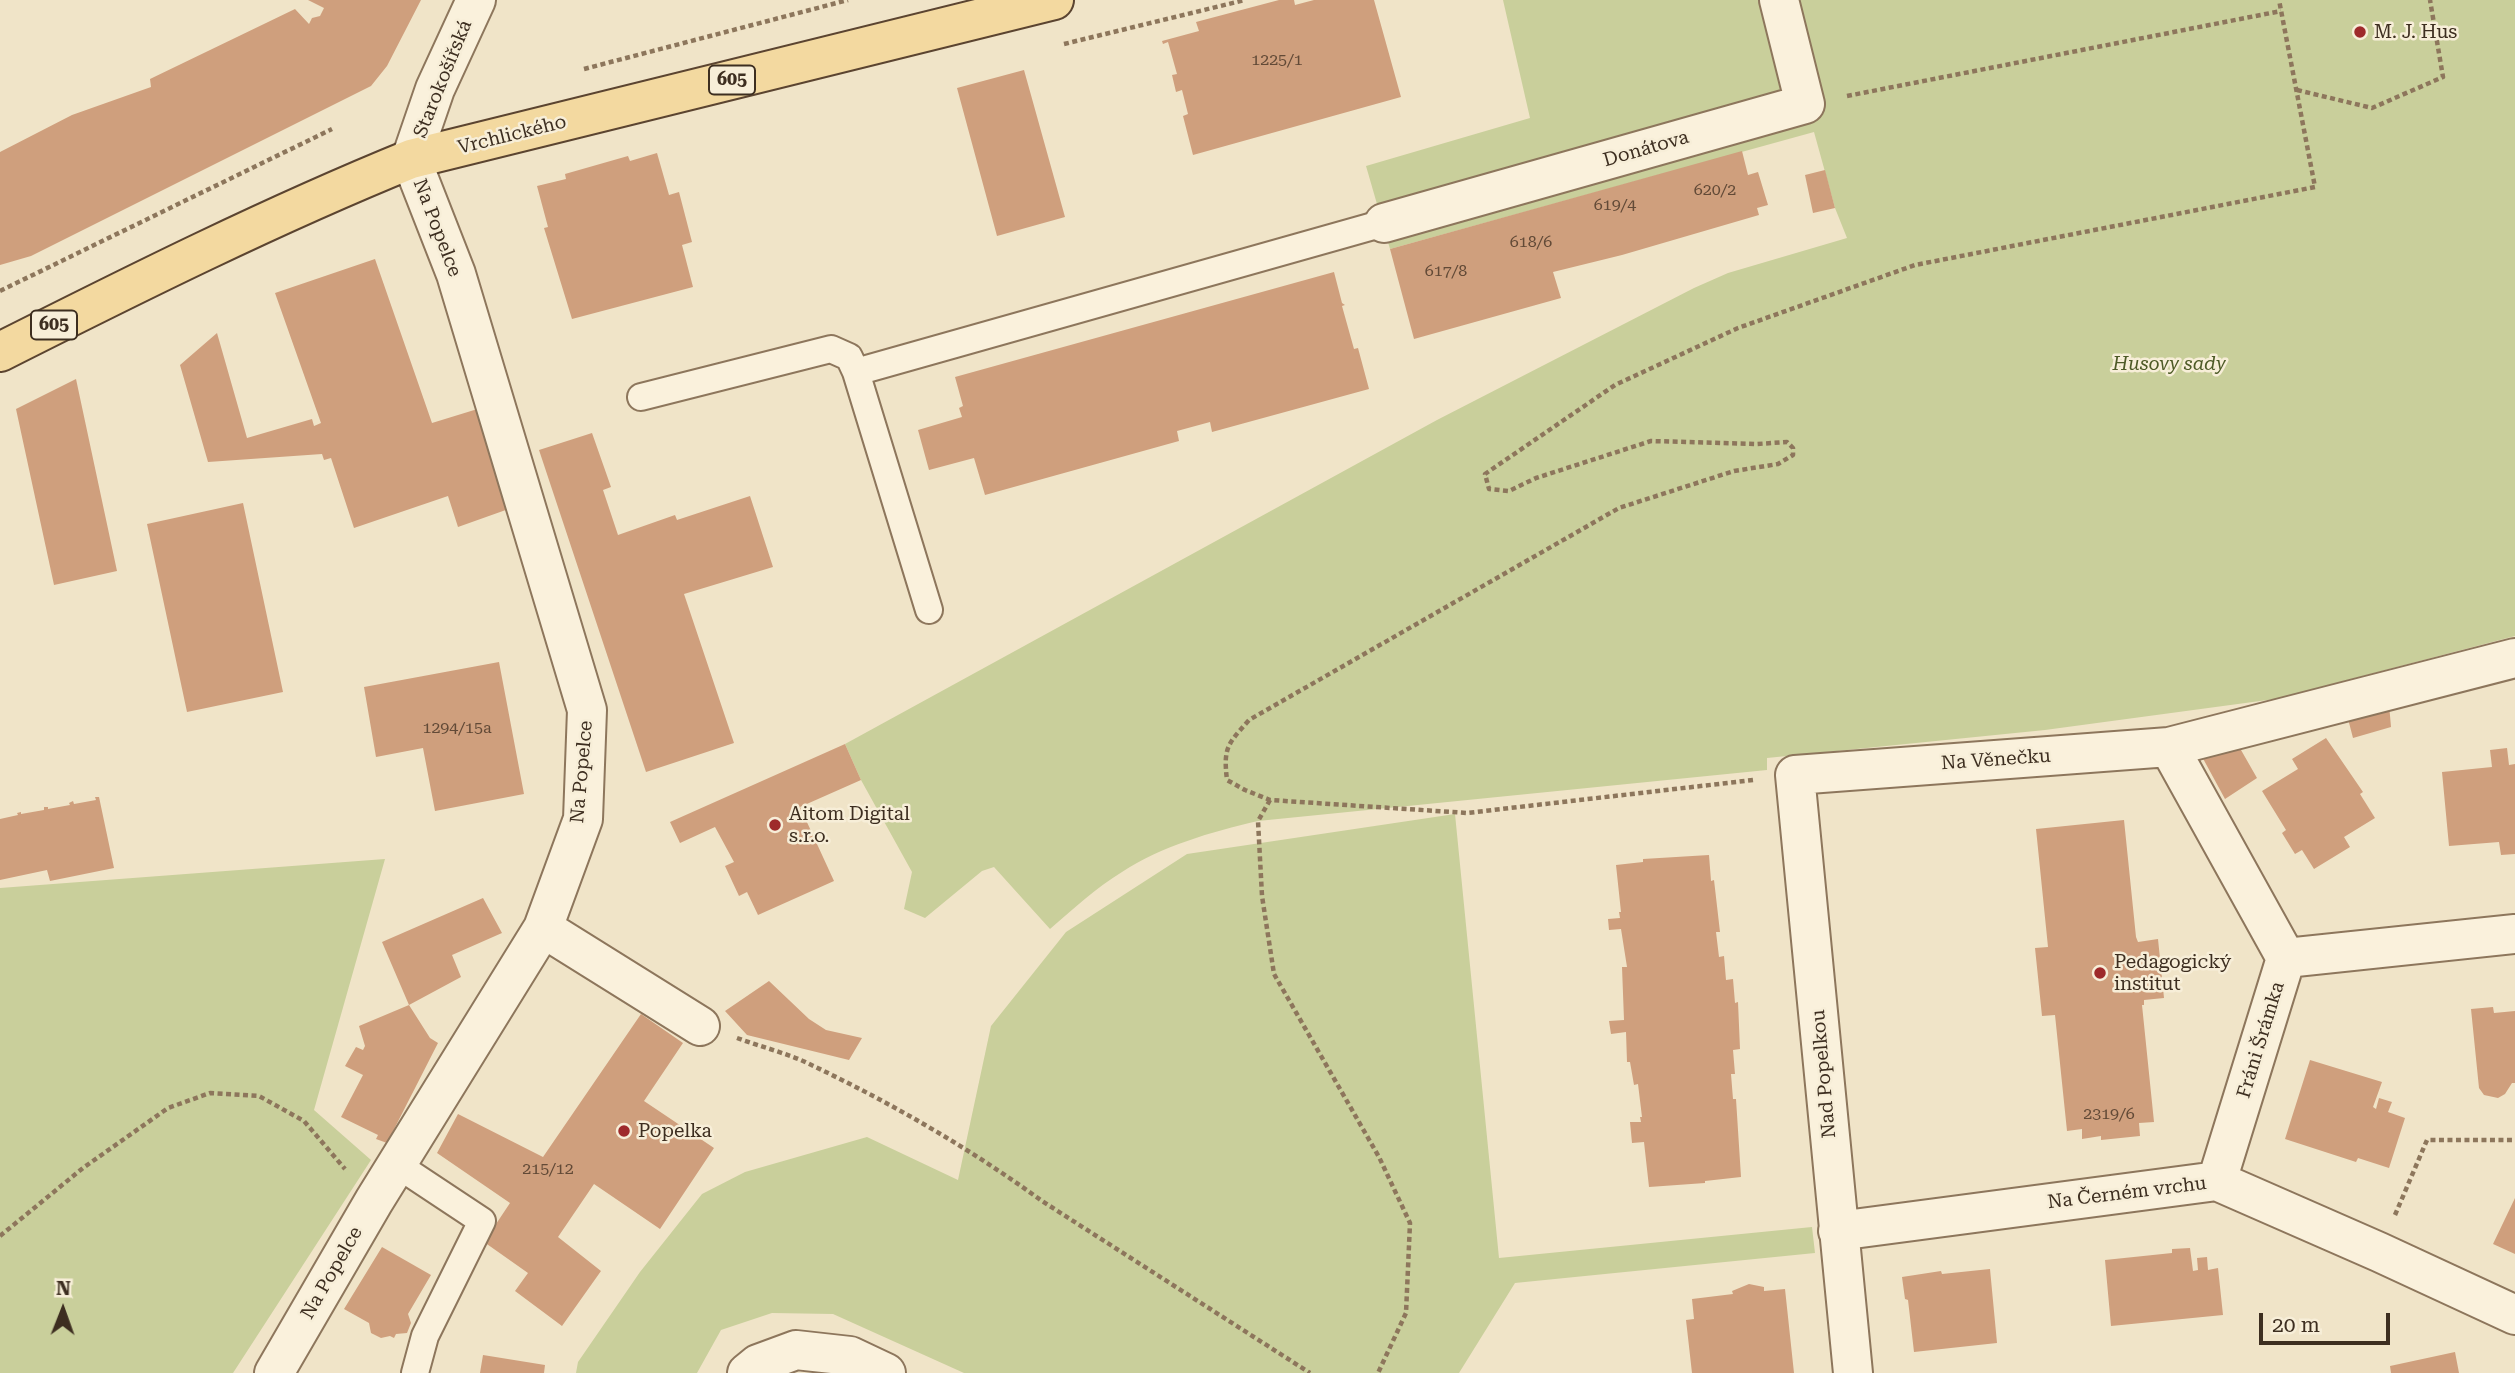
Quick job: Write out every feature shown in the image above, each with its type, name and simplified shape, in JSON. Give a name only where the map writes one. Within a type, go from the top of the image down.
[{"type":"main road","name":"Vrchlického","points":[[0,352],[351,183],[411,159],[1054,0]]},
{"type":"street","name":"Starokošířská","points":[[411,159],[435,89],[476,0]]},
{"type":"street","points":[[1779,0],[1805,104]]},
{"type":"street","name":"Donátova","points":[[1384,223],[1805,104]]},
{"type":"street","name":"Na Popelce","points":[[274,1373],[396,1164],[542,928],[583,819],[587,710],[456,274],[411,159]]},
{"type":"street","name":"Na Věnečku","points":[[1795,775],[2169,747],[2515,658]]},
{"type":"street","points":[[2169,747],[2286,958]]},
{"type":"street","name":"Nad Popelkou","points":[[1795,775],[1853,1373]]},
{"type":"street","points":[[542,928],[700,1026]]},
{"type":"street","name":"Fráni Šrámka","points":[[2217,1181],[2286,958],[2515,934]]},
{"type":"street","name":"Na Černém vrchu","points":[[1839,1231],[2217,1181],[2515,1315]]},
{"type":"street","points":[[747,1373],[758,1364],[796,1350],[850,1356],[886,1373]]},
{"type":"lane","points":[[856,372],[1384,223]]},
{"type":"lane","points":[[641,397],[831,349],[849,357],[856,372],[929,610]]},
{"type":"lane","points":[[396,1164],[482,1221],[425,1336],[415,1373]]},
{"type":"path","points":[[572,73],[848,0]]},
{"type":"path","points":[[1795,775],[1467,813],[1270,800],[1227,780],[1225,758],[1230,741],[1249,720],[1619,508],[1734,471],[1778,464],[1793,455],[1793,448],[1787,442],[1757,444],[1651,441],[1536,478],[1508,491],[1489,489],[1485,474],[1615,386],[1738,328],[1915,265],[2315,187],[2279,0]]},
{"type":"path","points":[[2297,90],[2372,108],[2443,77],[2430,0]]},
{"type":"path","points":[[1805,104],[2281,11]]},
{"type":"path","points":[[0,291],[332,129]]},
{"type":"path","points":[[1270,800],[1258,821],[1262,896],[1274,974],[1379,1157],[1410,1223],[1406,1313],[1378,1373]]},
{"type":"path","points":[[700,1026],[801,1060],[900,1112],[1000,1170],[1042,1201],[1310,1373]]},
{"type":"path","points":[[0,1236],[83,1168],[168,1108],[210,1093],[259,1096],[303,1121],[374,1201]]},
{"type":"path","points":[[2379,1252],[2427,1140],[2515,1140]]},
{"type":"green space","name":"Husovy sady","points":[[1503,0],[2515,0],[2515,636],[2275,699],[2045,730],[1767,758],[1767,770],[1258,821],[1187,841],[1137,863],[1103,885],[1050,929],[994,867],[982,871],[925,918],[904,909],[912,872],[861,780],[845,744],[1437,420],[1694,288],[1728,273],[1847,238],[1835,208],[1814,132],[1390,249],[1366,166],[1530,118]]},
{"type":"green space","points":[[1455,814],[1499,1258],[1812,1227],[1815,1253],[1515,1283],[1459,1373],[964,1373],[833,1314],[772,1313],[721,1330],[697,1373],[576,1373],[578,1362],[640,1272],[702,1194],[745,1172],[867,1137],[958,1180],[991,1026],[1066,932],[1187,854]]},
{"type":"green space","points":[[385,859],[314,1110],[371,1160],[233,1373],[0,1373],[0,888]]},
{"type":"building","points":[[308,0],[421,0],[387,66],[371,86],[31,256],[0,265],[0,152],[72,115],[151,87],[150,79],[295,9],[309,24],[312,18],[320,16],[324,8]]},
{"type":"building","points":[[1279,0],[1294,0],[1295,5],[1314,0],[1374,0],[1401,97],[1193,155],[1183,116],[1188,114],[1182,90],[1176,92],[1172,75],[1177,74],[1168,42],[1163,44],[1162,41],[1199,31],[1196,22]]},
{"type":"building","points":[[1024,70],[1065,217],[997,236],[957,88]]},
{"type":"building","points":[[1742,151],[1748,175],[1758,172],[1768,205],[1757,208],[1759,215],[1553,272],[1561,298],[1414,339],[1390,249]]},
{"type":"building","points":[[657,153],[669,195],[679,192],[692,242],[682,245],[693,287],[572,319],[544,228],[548,227],[537,186],[566,179],[565,174],[628,156],[630,161]]},
{"type":"building","points":[[1825,170],[1835,208],[1813,213],[1805,175]]},
{"type":"building","points":[[375,259],[432,423],[484,407],[517,506],[458,527],[448,496],[354,528],[331,458],[324,460],[322,454],[208,462],[180,365],[217,333],[247,438],[312,419],[314,426],[321,423],[275,293]]},
{"type":"building","points":[[1334,272],[1342,303],[1345,305],[1342,306],[1354,349],[1358,348],[1369,389],[1212,432],[1210,422],[1177,431],[1179,441],[985,495],[974,458],[929,470],[918,430],[962,417],[959,408],[963,406],[955,377]]},
{"type":"building","points":[[76,379],[117,571],[54,585],[16,409]]},
{"type":"building","points":[[592,433],[611,487],[603,490],[618,535],[675,515],[677,520],[750,496],[773,567],[684,594],[734,743],[646,772],[539,450]]},
{"type":"building","points":[[243,503],[283,692],[187,712],[147,524]]},
{"type":"building","points":[[499,662],[524,794],[435,811],[423,748],[376,757],[364,687]]},
{"type":"building","points":[[2389,704],[2391,727],[2353,738],[2347,715]]},
{"type":"building","points":[[2326,738],[2363,792],[2360,794],[2375,818],[2344,837],[2350,847],[2314,869],[2302,850],[2295,854],[2282,833],[2286,830],[2262,791],[2298,769],[2292,759]]},
{"type":"building","points":[[2237,743],[2257,778],[2225,799],[2200,753]]},
{"type":"building","points":[[845,744],[861,780],[800,807],[834,881],[758,915],[747,892],[739,896],[725,866],[734,862],[715,827],[680,843],[670,822]]},
{"type":"building","points":[[2507,748],[2509,765],[2515,764],[2515,854],[2501,855],[2499,842],[2449,846],[2442,772],[2492,767],[2490,750]]},
{"type":"building","points":[[95,797],[99,797],[114,868],[50,881],[47,870],[0,880],[0,819],[21,812],[44,810],[44,807],[48,809],[70,805],[73,801],[74,804],[96,800]]},
{"type":"building","name":"Pedagogický institut","points":[[2124,820],[2136,937],[2138,942],[2158,939],[2164,998],[2144,1000],[2142,1005],[2154,1122],[2139,1123],[2140,1136],[2082,1139],[2082,1129],[2067,1131],[2055,1015],[2042,1016],[2035,948],[2048,947],[2036,829]]},
{"type":"building","points":[[1709,855],[1720,932],[1716,932],[1719,957],[1724,956],[1726,980],[1733,979],[1735,1003],[1738,1002],[1740,1049],[1733,1050],[1735,1074],[1731,1074],[1733,1099],[1736,1099],[1741,1177],[1649,1187],[1644,1142],[1632,1143],[1630,1122],[1641,1122],[1642,1117],[1638,1084],[1634,1085],[1630,1062],[1627,1062],[1626,1032],[1611,1034],[1609,1021],[1624,1020],[1622,967],[1627,967],[1621,929],[1609,930],[1608,919],[1620,918],[1621,912],[1616,865],[1643,862],[1643,859]]},
{"type":"building","points":[[483,898],[502,933],[452,955],[461,977],[409,1005],[382,942]]},
{"type":"building","points":[[769,981],[809,1019],[826,1030],[862,1038],[849,1060],[747,1035],[725,1011]]},
{"type":"building","points":[[409,1005],[430,1038],[438,1043],[387,1143],[376,1139],[378,1135],[341,1117],[363,1075],[345,1066],[356,1047],[363,1050],[365,1046],[359,1026]]},
{"type":"building","points":[[2493,1007],[2494,1013],[2515,1011],[2515,1083],[2498,1098],[2484,1095],[2479,1088],[2471,1009]]},
{"type":"building","name":"Popelka","points":[[641,1014],[683,1043],[644,1101],[714,1148],[660,1229],[594,1184],[558,1237],[601,1271],[562,1326],[515,1291],[528,1273],[484,1242],[510,1203],[437,1153],[458,1114],[543,1157]]},
{"type":"building","points":[[2310,1060],[2382,1082],[2373,1107],[2376,1109],[2379,1098],[2392,1102],[2388,1112],[2405,1118],[2389,1168],[2358,1158],[2356,1162],[2285,1139]]},
{"type":"building","points":[[2515,1198],[2515,1254],[2493,1244]]},
{"type":"building","points":[[382,1247],[431,1275],[408,1314],[411,1323],[407,1333],[396,1334],[394,1338],[381,1338],[371,1333],[369,1323],[344,1309]]},
{"type":"building","points":[[2190,1248],[2193,1271],[2198,1270],[2197,1258],[2207,1257],[2208,1270],[2218,1268],[2223,1315],[2111,1326],[2105,1260],[2172,1253],[2172,1249]]},
{"type":"building","points":[[1990,1269],[1997,1343],[1914,1352],[1908,1300],[1905,1299],[1902,1277],[1941,1271],[1942,1274]]},
{"type":"building","points":[[1749,1284],[1764,1287],[1764,1291],[1785,1289],[1794,1373],[1692,1373],[1686,1320],[1694,1319],[1692,1299],[1733,1294],[1732,1291]]},
{"type":"building","points":[[2455,1352],[2459,1373],[2391,1373],[2390,1366]]},
{"type":"building","points":[[483,1355],[545,1365],[544,1373],[480,1373]]},
{"type":"place","name":"M. J. Hus","points":[[2360,32]]},
{"type":"place","name":"Aitom Digital s.r.o.","points":[[775,825]]},
{"type":"place","name":"Pedagogický institut","points":[[2100,973]]},
{"type":"place","name":"Popelka","points":[[624,1131]]}]
